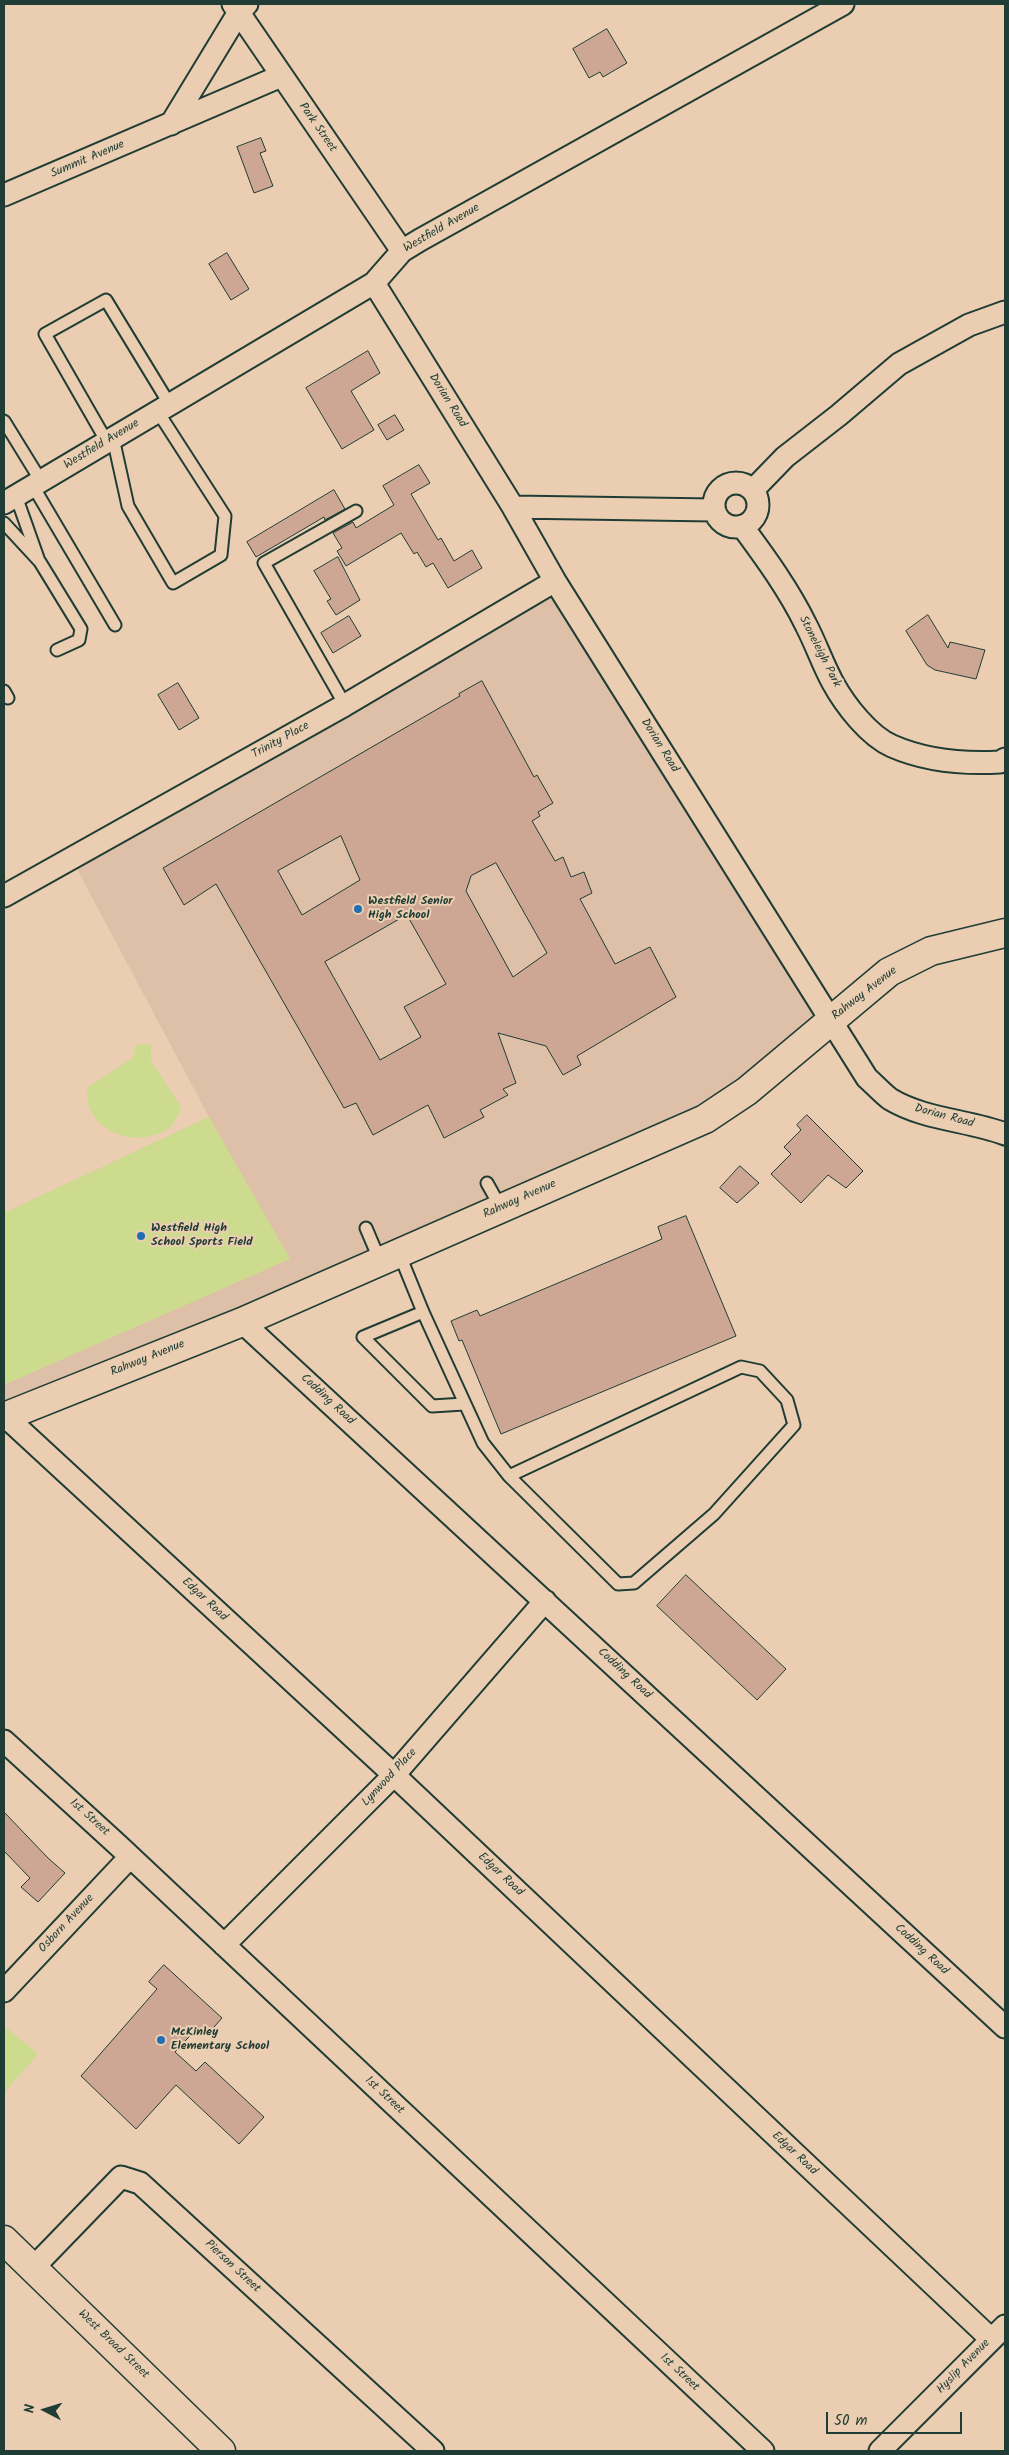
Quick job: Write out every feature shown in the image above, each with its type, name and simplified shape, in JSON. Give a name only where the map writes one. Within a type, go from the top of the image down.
[{"type":"street","name":"Westfield Avenue","points":[[23,491],[374,284],[402,251],[843,4]]},
{"type":"street","name":"Park Street","points":[[240,6],[281,76],[402,251]]},
{"type":"street","points":[[171,124],[240,6]]},
{"type":"street","name":"Summit Avenue","points":[[4,195],[281,76]]},
{"type":"street","name":"Dorian Road","points":[[374,284],[513,508],[555,581],[867,1078],[889,1098],[916,1111],[990,1128],[1005,1134]]},
{"type":"street","points":[[753,490],[785,457],[839,415],[899,364],[969,325],[1005,312]]},
{"type":"street","points":[[740,483],[753,490],[758,504],[757,511],[749,523],[735,527],[721,522],[714,510],[716,495],[726,485],[740,483]]},
{"type":"street","points":[[513,508],[714,510]]},
{"type":"street","name":"Stoneleigh Park","points":[[742,526],[765,558],[806,624],[834,685],[859,721],[892,746],[928,756],[966,764],[1005,759]]},
{"type":"street","name":"Trinity Place","points":[[4,896],[345,706],[555,581]]},
{"type":"street","name":"Rahway Avenue","points":[[4,1416],[242,1322],[705,1118],[747,1091],[889,972],[931,951],[1005,933]]},
{"type":"street","name":"Codding Road","points":[[242,1322],[1005,2027]]},
{"type":"street","name":"Edgar Road","points":[[4,1416],[998,2332]]},
{"type":"street","name":"Lynwood Place","points":[[224,1946],[394,1775],[545,1601]]},
{"type":"street","name":"1st Street","points":[[4,1741],[763,2451]]},
{"type":"street","name":"Osborn Avenue","points":[[4,1991],[130,1857]]},
{"type":"street","name":"Pierson Street","points":[[33,2268],[121,2177],[140,2183],[433,2451]]},
{"type":"street","name":"West Broad Street","points":[[4,2240],[222,2451]]},
{"type":"street","name":"Hyslip Avenue","points":[[880,2451],[998,2332]]},
{"type":"lane","points":[[106,300],[164,408],[225,516],[221,555],[173,583],[128,506],[110,440],[45,334],[106,300]]},
{"type":"lane","points":[[4,421],[40,562]]},
{"type":"lane","points":[[23,491],[115,625]]},
{"type":"lane","points":[[345,706],[264,563],[356,511]]},
{"type":"lane","points":[[4,523],[40,562],[81,629],[79,640],[58,650]]},
{"type":"lane","points":[[487,1183],[501,1208]]},
{"type":"lane","points":[[366,1228],[390,1257],[423,1312],[483,1443],[509,1476],[618,1584],[634,1583],[714,1514],[794,1425],[787,1400],[760,1371],[741,1367],[509,1476]]},
{"type":"lane","points":[[423,1312],[362,1337],[432,1406],[464,1404]]},
{"type":"shaded area","points":[[555,581],[831,1021],[747,1091],[4,1417],[4,1213],[209,1117],[71,858]]},
{"type":"green space","points":[[151,1044],[151,1060],[181,1107],[174,1123],[161,1133],[146,1137],[128,1137],[112,1132],[98,1121],[89,1107],[87,1088],[134,1057],[135,1045]]},
{"type":"green space","name":"Westfield High School Sports Field","points":[[209,1117],[290,1259],[4,1385],[4,1213]]},
{"type":"green space","points":[[7,2028],[38,2054],[4,2093],[4,2032]]},
{"type":"building","points":[[607,29],[627,63],[603,77],[600,72],[589,78],[573,49]]},
{"type":"building","points":[[261,138],[266,151],[260,153],[273,186],[254,193],[237,147]]},
{"type":"building","points":[[227,253],[249,289],[231,300],[209,264]]},
{"type":"building","points":[[368,351],[380,373],[351,391],[374,430],[342,449],[306,388]]},
{"type":"building","points":[[395,415],[404,430],[387,440],[378,425]]},
{"type":"building","points":[[419,465],[430,483],[411,494],[438,540],[441,538],[454,561],[472,550],[482,568],[448,588],[433,563],[426,567],[417,552],[414,554],[401,533],[346,566],[337,551],[342,548],[333,533],[353,522],[356,528],[394,505],[383,486]]},
{"type":"building","points":[[334,490],[345,509],[325,520],[324,517],[256,557],[247,542]]},
{"type":"building","points":[[338,557],[360,600],[336,615],[327,601],[331,599],[314,571]]},
{"type":"building","points":[[928,615],[948,648],[950,642],[985,650],[976,679],[935,670],[927,665],[906,631]]},
{"type":"building","points":[[349,616],[361,636],[333,653],[321,633]]},
{"type":"building","name":"Westfield Senior High School","points":[[482,681],[534,777],[537,775],[553,803],[538,812],[540,816],[532,821],[555,861],[563,857],[571,877],[584,872],[592,893],[580,899],[615,964],[650,947],[676,997],[577,1056],[581,1065],[563,1075],[546,1046],[498,1033],[516,1083],[503,1089],[508,1095],[480,1110],[484,1117],[444,1138],[428,1105],[373,1135],[356,1103],[344,1108],[216,884],[184,905],[163,868],[460,696],[459,694]],"holes":[[[341,836],[360,880],[302,915],[278,871]],[[496,863],[547,953],[513,977],[466,891],[471,876]],[[407,915],[446,984],[404,1007],[421,1037],[380,1060],[325,962]]]},
{"type":"building","points":[[178,683],[199,718],[179,730],[158,695]]},
{"type":"building","points":[[807,1115],[863,1171],[846,1188],[828,1175],[801,1203],[771,1174],[791,1154],[784,1147],[801,1130],[797,1125]]},
{"type":"building","points":[[740,1166],[759,1183],[737,1203],[720,1188]]},
{"type":"building","points":[[686,1216],[736,1336],[501,1434],[462,1340],[459,1341],[451,1321],[477,1310],[480,1316],[662,1239],[658,1227]]},
{"type":"building","points":[[686,1575],[786,1669],[757,1700],[657,1606]]},
{"type":"building","points":[[4,1812],[65,1873],[38,1902],[21,1887],[30,1878],[4,1851]]},
{"type":"building","name":"McKinley Elementary School","points":[[164,1965],[222,2018],[207,2035],[198,2027],[175,2052],[196,2071],[205,2062],[264,2117],[239,2144],[176,2085],[136,2129],[81,2076],[157,1989],[149,1982]]},
{"type":"place","name":"Westfield Senior High School","points":[[358,909]]},
{"type":"place","name":"Westfield High School Sports Field","points":[[141,1236]]},
{"type":"place","name":"McKinley Elementary School","points":[[161,2040]]}]
